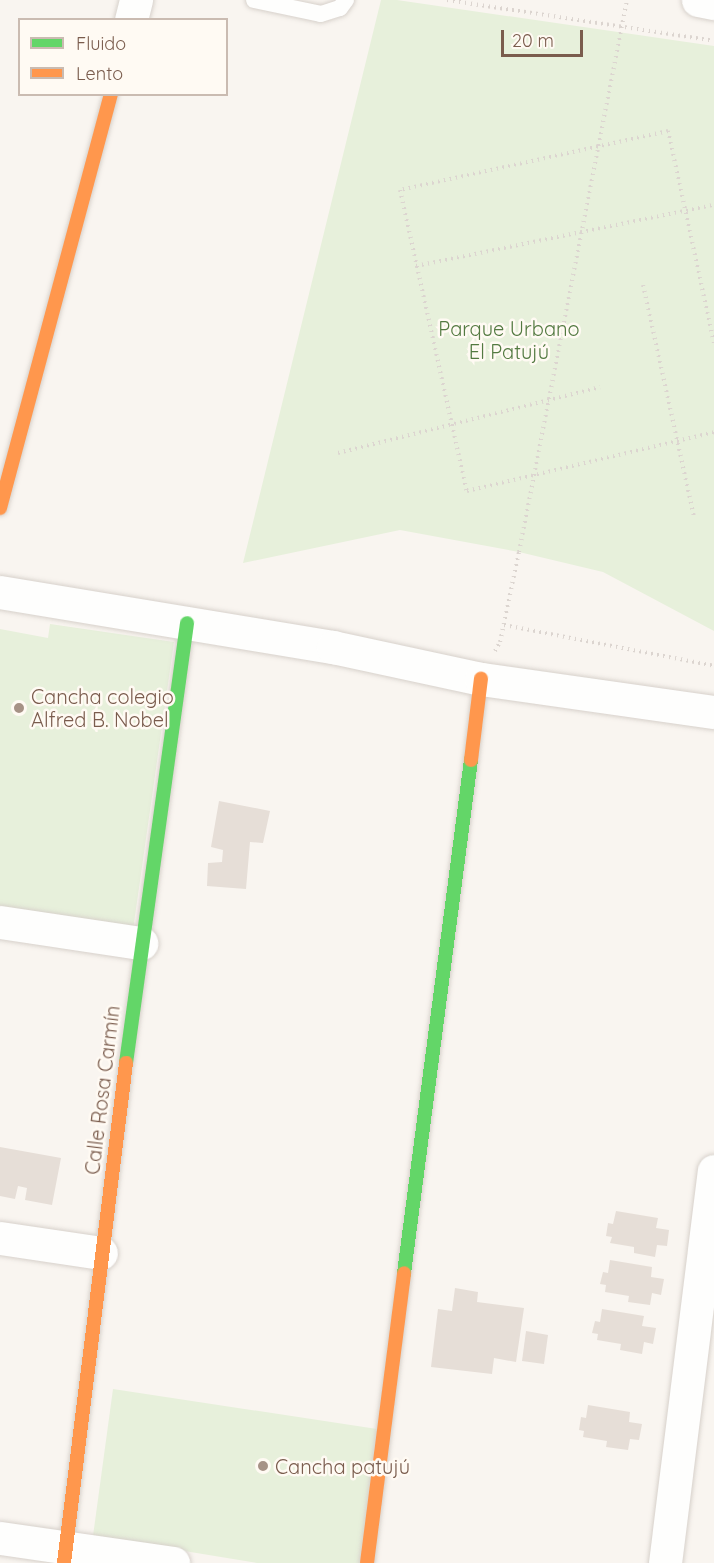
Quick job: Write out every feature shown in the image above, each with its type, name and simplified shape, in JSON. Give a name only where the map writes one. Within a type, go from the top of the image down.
[{"type":"street","points":[[132,18],[136,0]]},
{"type":"street","points":[[698,0],[714,3]]},
{"type":"street","points":[[0,508],[110,96]]},
{"type":"street","points":[[0,592],[333,647],[481,679],[714,712]]},
{"type":"street","name":"Calle Rosa Carmín","points":[[65,1555],[141,943],[187,623]]},
{"type":"street","points":[[367,1563],[481,679]]},
{"type":"street","points":[[0,922],[141,943]]},
{"type":"street","points":[[665,1563],[703,1342],[714,1172]]},
{"type":"street","points":[[0,1238],[101,1254]]},
{"type":"street","points":[[0,1538],[65,1555],[173,1563]]},
{"type":"lane","points":[[254,0],[321,14],[340,8],[346,0]]},
{"type":"path","points":[[447,0],[714,42]]},
{"type":"path","points":[[481,679],[500,642],[504,625],[627,0]]},
{"type":"path","points":[[714,343],[668,131],[400,190],[467,491],[714,432]]},
{"type":"path","points":[[416,266],[714,205]]},
{"type":"path","points":[[642,285],[694,516]]},
{"type":"path","points":[[338,453],[600,387]]},
{"type":"path","points":[[504,625],[714,666]]},
{"type":"green space","name":"Parque Urbano El Patujú","points":[[381,0],[397,0],[714,46],[714,631],[603,572],[519,552],[400,530],[243,563]]},
{"type":"green space","points":[[50,624],[174,642],[133,930],[0,908],[0,629],[48,638]]},
{"type":"green space","points":[[113,1389],[377,1429],[361,1563],[257,1563],[93,1536]]},
{"type":"building","points":[[219,801],[270,811],[263,843],[250,842],[246,889],[207,886],[208,863],[222,862],[223,850],[211,847]]},
{"type":"building","points":[[0,1147],[61,1158],[52,1205],[25,1200],[27,1188],[18,1186],[15,1199],[0,1196]]},
{"type":"building","points":[[616,1211],[658,1218],[656,1228],[669,1230],[667,1246],[657,1245],[655,1257],[634,1253],[634,1247],[610,1243],[612,1237],[606,1236],[608,1223],[613,1224]]},
{"type":"building","points":[[610,1260],[652,1267],[651,1277],[664,1279],[661,1295],[652,1293],[650,1305],[628,1302],[629,1296],[605,1292],[606,1285],[600,1284],[603,1272],[608,1273]]},
{"type":"building","points":[[455,1288],[478,1292],[477,1302],[524,1308],[516,1362],[494,1358],[492,1374],[431,1367],[438,1309],[452,1311]]},
{"type":"building","points":[[602,1309],[644,1316],[642,1326],[656,1328],[653,1344],[644,1342],[642,1354],[620,1350],[621,1344],[597,1340],[598,1334],[592,1333],[595,1321],[600,1322]]},
{"type":"building","points":[[526,1331],[548,1335],[544,1364],[522,1361]]},
{"type":"building","points":[[588,1405],[630,1412],[629,1422],[642,1424],[639,1440],[630,1439],[628,1450],[606,1447],[607,1441],[583,1437],[584,1431],[579,1430],[581,1417],[586,1418]]},
{"type":"traffic: fast","points":[[126,1063],[187,623]]},
{"type":"traffic: fast","points":[[404,1273],[471,760]]},
{"type":"traffic: slow","points":[[0,508],[110,96]]},
{"type":"traffic: slow","points":[[471,760],[481,679]]},
{"type":"traffic: slow","points":[[64,1563],[126,1063]]},
{"type":"traffic: slow","points":[[367,1563],[404,1273]]},
{"type":"place","name":"Cancha colegio Alfred B. Nobel","points":[[19,708]]},
{"type":"place","name":"Cancha patujú","points":[[263,1466]]}]
